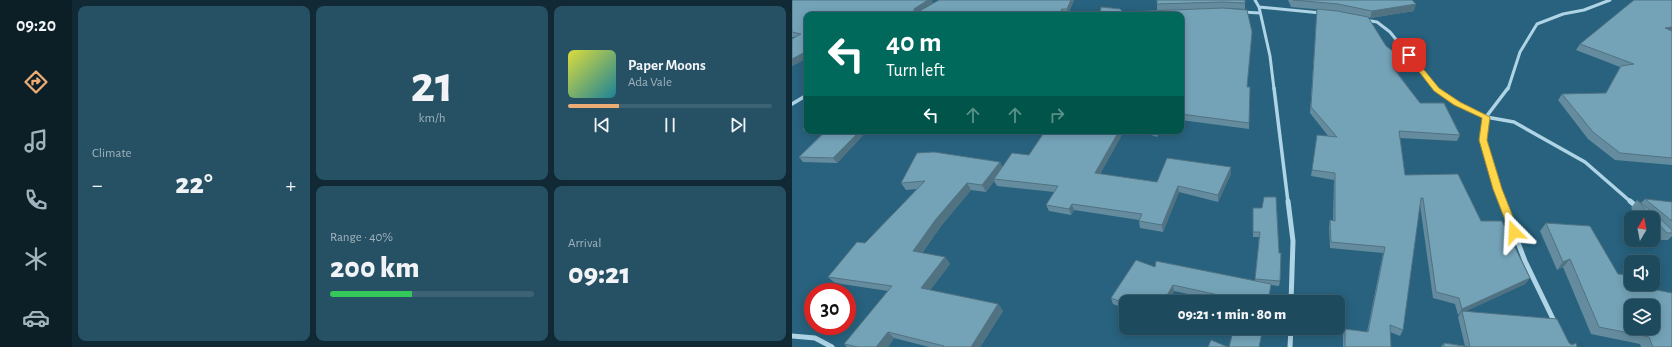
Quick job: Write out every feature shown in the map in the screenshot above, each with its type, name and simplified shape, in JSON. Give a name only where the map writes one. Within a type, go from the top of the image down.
[{"type":"street","points":[[1255,0],[1259,7],[1270,56],[1293,241],[1291,295]]},
{"type":"street","points":[[1556,325],[1525,261],[1497,189],[1483,140],[1486,117],[1508,88],[1520,52],[1537,24],[1563,14],[1584,10],[1610,0]]},
{"type":"street","points":[[1259,7],[1328,14]]},
{"type":"street","points":[[1238,12],[1260,13]]},
{"type":"street","points":[[1364,19],[1377,22],[1390,32],[1437,90],[1457,103],[1486,117],[1514,122],[1585,162],[1641,211]]},
{"type":"street","points":[[792,104],[804,97]]},
{"type":"street","points":[[1290,347],[1291,335]]},
{"type":"street","points":[[792,336],[815,338],[832,347]]},
{"type":"building","points":[[792,0],[928,0],[914,9],[915,12],[804,12],[804,53],[792,59],[792,39],[801,34],[792,32]]},
{"type":"building","points":[[939,0],[1071,0],[1067,9],[1062,9],[1060,12],[918,12]]},
{"type":"building","points":[[1157,0],[1245,0],[1245,3],[1223,2],[1157,4]]},
{"type":"building","points":[[1293,0],[1412,0],[1416,4],[1372,11],[1338,4]]},
{"type":"building","points":[[1634,0],[1672,0],[1672,27],[1665,28],[1672,31],[1672,158],[1620,153],[1593,132],[1562,94],[1606,93],[1621,66],[1634,64],[1580,44]]},
{"type":"building","points":[[1101,7],[1120,9],[1123,12],[1100,12]]},
{"type":"building","points":[[1223,8],[1247,10],[1252,32],[1247,87],[1250,87],[1249,123],[1184,114],[1184,12],[1123,12]]},
{"type":"building","points":[[1317,9],[1368,17],[1386,46],[1410,63],[1393,68],[1420,103],[1444,103],[1460,135],[1399,131],[1405,175],[1458,174],[1481,221],[1502,221],[1530,278],[1462,309],[1459,298],[1436,292],[1423,198],[1421,198],[1403,330],[1390,325],[1391,347],[1345,347],[1345,329],[1368,332],[1385,247],[1331,242],[1330,220],[1335,221],[1335,173],[1312,170],[1317,135],[1337,137],[1311,107]]},
{"type":"building","points":[[823,134],[857,134],[833,158],[799,157]]},
{"type":"building","points":[[1043,134],[1117,134],[1095,173],[1157,182],[1167,158],[1231,167],[1218,195],[1178,186],[1162,225],[1139,221],[1142,214],[1072,204],[1069,209],[1046,205],[1058,186],[994,179],[1012,153],[1029,155]]},
{"type":"building","points":[[934,152],[1000,162],[982,185],[967,183],[936,219],[913,251],[945,257],[921,288],[998,304],[971,347],[943,347],[944,346],[888,332],[876,347],[858,347],[844,344],[851,335],[856,335],[856,330],[892,286],[828,277],[857,242],[865,243],[925,181],[901,183],[917,153]]},
{"type":"building","points":[[1264,197],[1276,197],[1279,253],[1281,253],[1280,281],[1255,279],[1260,232],[1253,232],[1253,208],[1262,208]]},
{"type":"building","points":[[1645,199],[1672,202],[1672,221]]},
{"type":"building","points":[[1637,200],[1651,211],[1647,211]]},
{"type":"building","points":[[1660,219],[1672,230],[1672,233],[1667,233],[1660,225]]},
{"type":"building","points":[[1546,223],[1590,226],[1618,274],[1624,274],[1624,291],[1660,291],[1672,293],[1672,347],[1653,347],[1649,337],[1639,335],[1660,335],[1660,299],[1624,299],[1624,332],[1599,327],[1570,259],[1563,262]]},
{"type":"building","points":[[1136,260],[1155,267],[1156,261],[1271,284],[1269,295],[1218,295],[1173,285],[1167,295],[1119,295],[1119,301],[1111,298]]},
{"type":"building","points":[[1462,311],[1557,319],[1569,343],[1572,345],[1576,343],[1577,347],[1470,347]]},
{"type":"building","points":[[1232,335],[1262,335],[1259,347],[1229,347]]},
{"type":"building","points":[[1211,340],[1228,347],[1208,347]]},
{"type":"building","points":[[1444,343],[1470,347],[1444,347]]},
{"type":"route","points":[[1409,55],[1437,90],[1457,103],[1486,117],[1483,140],[1497,189],[1514,232]]}]
